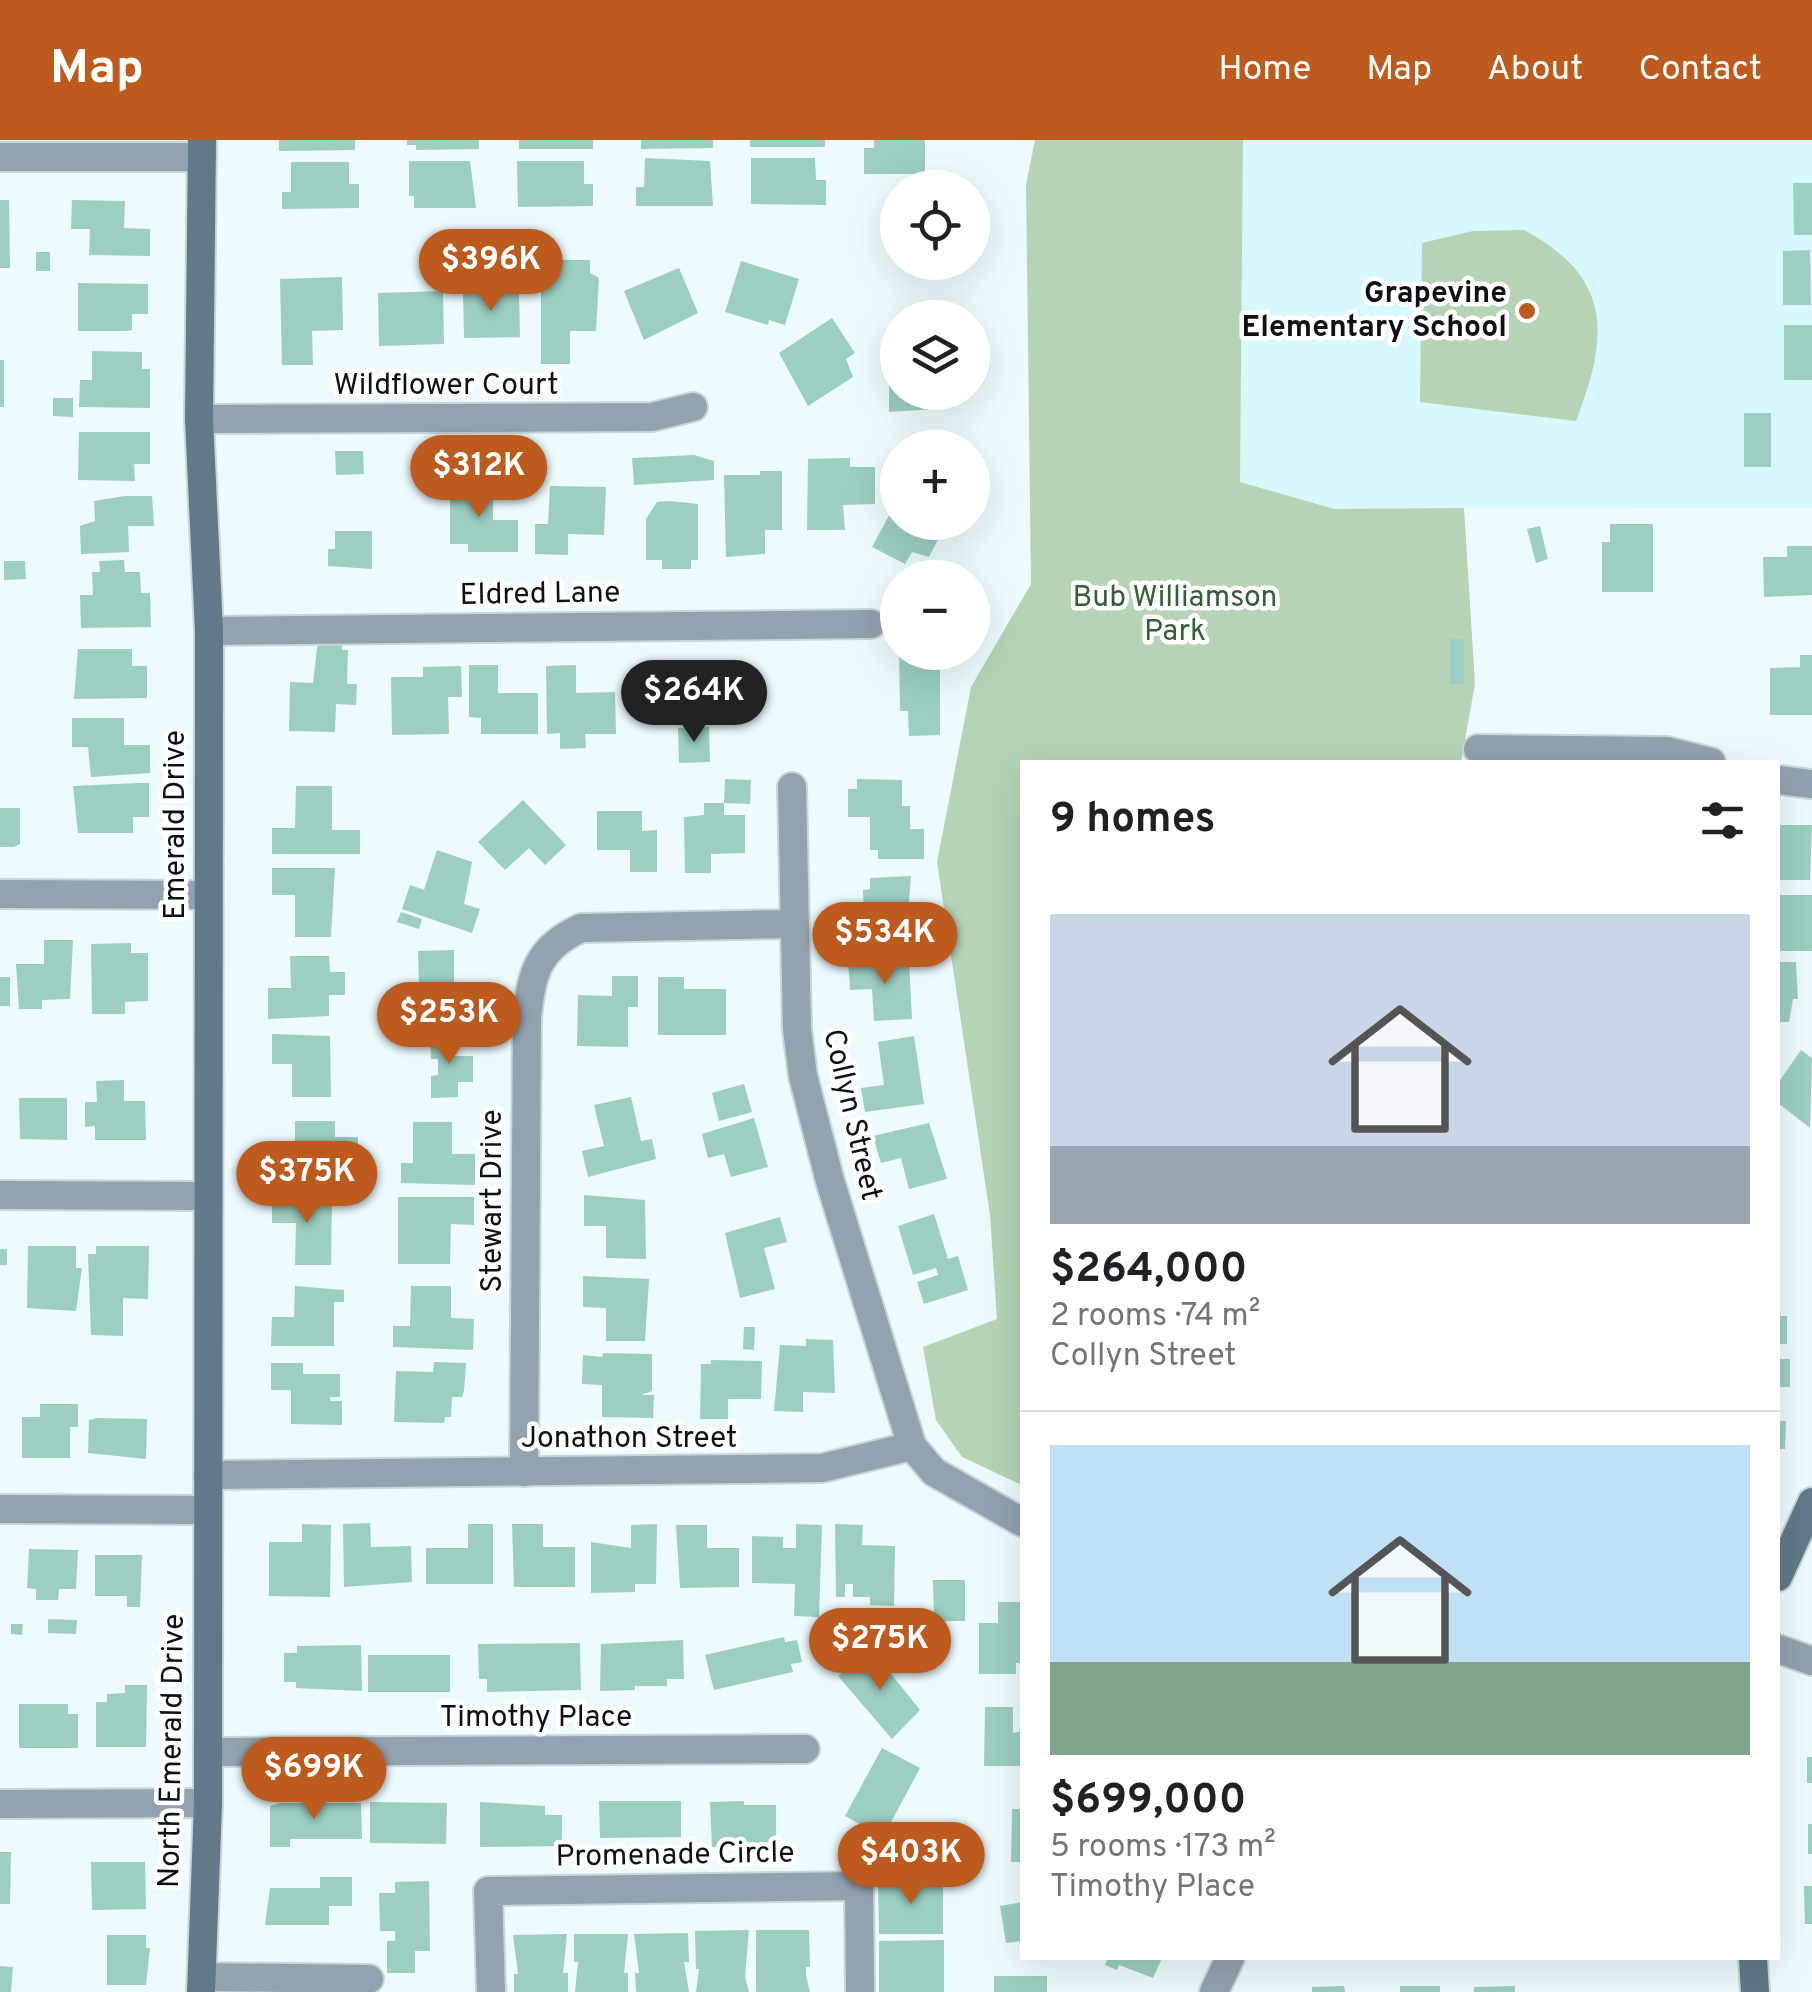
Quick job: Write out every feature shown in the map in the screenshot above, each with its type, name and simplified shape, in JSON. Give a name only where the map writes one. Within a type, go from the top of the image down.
[{"type":"main road","name":"Emerald Drive","points":[[202,148],[199,419],[209,631],[208,1510]]},
{"type":"main road","points":[[1780,1573],[1812,1502]]},
{"type":"main road","name":"North Emerald Drive","points":[[202,1984],[208,1803],[208,1510]]},
{"type":"main road","points":[[1753,1960],[1755,1992]]},
{"type":"street","points":[[0,157],[202,148]]},
{"type":"street","name":"Wildflower Court","points":[[199,419],[652,417],[693,407]]},
{"type":"street","name":"Eldred Lane","points":[[209,631],[871,624]]},
{"type":"street","points":[[1478,750],[1667,751],[1703,760]]},
{"type":"street","points":[[1780,780],[1812,784]]},
{"type":"street","name":"Collyn Street","points":[[792,787],[802,1076],[830,1182],[912,1446]]},
{"type":"street","points":[[0,894],[208,895]]},
{"type":"street","name":"Stewart Drive","points":[[524,1472],[527,1018],[530,981],[541,955],[558,939],[580,928],[794,924]]},
{"type":"street","points":[[0,1195],[208,1196]]},
{"type":"street","points":[[912,1446],[934,1472],[1020,1521]]},
{"type":"street","name":"Jonathon Street","points":[[208,1475],[822,1468],[912,1446]]},
{"type":"street","points":[[0,1510],[208,1510]]},
{"type":"street","points":[[1780,1651],[1812,1661]]},
{"type":"street","name":"Timothy Place","points":[[208,1752],[806,1748]]},
{"type":"street","points":[[0,1804],[208,1803]]},
{"type":"street","name":"Promenade Circle","points":[[491,1992],[488,1891],[859,1886],[860,1992]]},
{"type":"street","points":[[1214,1992],[1229,1960]]},
{"type":"street","points":[[202,1984],[369,1980]]},
{"type":"shaded area","name":"Grapevine Elementary School","points":[[1243,140],[1812,140],[1812,508],[1334,509],[1240,482]]},
{"type":"green space","name":"Bub Williamson Park","points":[[1035,140],[1243,140],[1240,482],[1334,509],[1464,508],[1475,684],[1461,760],[1020,760],[1020,1484],[962,1457],[936,1420],[923,1347],[997,1319],[990,1215],[937,862],[971,687],[981,670],[990,670],[990,654],[1031,584],[1026,185]]},
{"type":"green space","points":[[1524,230],[1553,248],[1574,268],[1596,311],[1594,362],[1576,421],[1420,402],[1422,243],[1473,231]]},
{"type":"building","points":[[279,140],[355,140],[355,150],[279,151]]},
{"type":"building","points":[[407,140],[479,140],[479,149],[416,150],[416,145],[407,145]]},
{"type":"building","points":[[519,140],[593,140],[593,149],[519,149]]},
{"type":"building","points":[[641,140],[713,140],[713,148],[641,149]]},
{"type":"building","points":[[750,140],[825,140],[825,147],[750,147]]},
{"type":"building","points":[[874,140],[925,140],[925,170],[864,174],[864,148],[874,148]]},
{"type":"building","points":[[645,158],[710,161],[713,206],[636,206],[636,187],[644,187]]},
{"type":"building","points":[[751,158],[815,158],[816,180],[826,180],[826,205],[751,204]]},
{"type":"building","points":[[409,161],[470,161],[476,208],[414,208],[414,196],[409,196]]},
{"type":"building","points":[[517,161],[584,161],[584,184],[593,184],[593,206],[518,207]]},
{"type":"building","points":[[291,162],[349,162],[349,184],[359,184],[359,208],[282,209],[282,192],[291,192]]},
{"type":"building","points":[[1793,183],[1812,183],[1812,235],[1794,235]]},
{"type":"building","points":[[0,200],[9,200],[10,268],[0,268]]},
{"type":"building","points":[[72,200],[125,201],[124,228],[150,229],[150,256],[89,255],[90,229],[71,229]]},
{"type":"building","points":[[1810,250],[1811,305],[1783,305],[1783,251]]},
{"type":"building","points":[[36,252],[50,252],[50,271],[36,271]]},
{"type":"building","points":[[548,260],[590,260],[590,273],[599,278],[596,331],[570,331],[570,364],[541,364],[541,273],[548,273]]},
{"type":"building","points":[[741,261],[799,279],[785,325],[769,320],[768,325],[725,312]]},
{"type":"building","points":[[679,268],[698,313],[644,340],[624,291]]},
{"type":"building","points":[[342,277],[343,330],[312,331],[313,365],[282,365],[280,279]]},
{"type":"building","points":[[78,283],[148,284],[148,314],[132,314],[132,330],[78,331]]},
{"type":"building","points":[[443,291],[444,344],[379,346],[378,293]]},
{"type":"building","points":[[519,291],[520,337],[464,338],[463,292]]},
{"type":"building","points":[[832,318],[855,353],[846,359],[853,377],[808,406],[779,353]]},
{"type":"building","points":[[1784,325],[1812,325],[1812,380],[1784,380]]},
{"type":"building","points":[[92,351],[142,352],[142,369],[150,369],[150,408],[79,407],[80,380],[92,380]]},
{"type":"building","points":[[0,360],[4,360],[4,407],[0,407]]},
{"type":"building","points":[[53,398],[73,398],[73,417],[53,416]]},
{"type":"building","points":[[1744,413],[1771,413],[1771,467],[1744,467]]},
{"type":"building","points":[[79,432],[150,432],[150,464],[134,464],[135,481],[78,480]]},
{"type":"building","points":[[335,451],[363,451],[364,474],[336,475]]},
{"type":"building","points":[[694,455],[714,461],[714,480],[634,485],[632,458]]},
{"type":"building","points":[[850,458],[850,467],[875,467],[875,504],[843,505],[845,530],[807,530],[808,459]]},
{"type":"building","points":[[760,471],[782,471],[782,530],[765,530],[765,554],[726,557],[724,475],[760,475]]},
{"type":"building","points":[[450,482],[493,482],[493,520],[518,520],[518,552],[468,552],[468,544],[450,544]]},
{"type":"building","points":[[550,486],[606,487],[604,535],[568,534],[568,555],[535,554],[535,524],[548,524]]},
{"type":"building","points":[[152,496],[154,526],[128,526],[129,552],[81,554],[80,526],[95,521],[94,501]]},
{"type":"building","points":[[657,502],[698,504],[698,560],[691,560],[691,569],[662,569],[662,560],[646,560],[646,519]]},
{"type":"building","points":[[1610,524],[1653,524],[1653,592],[1602,592],[1602,542],[1610,542]]},
{"type":"building","points":[[1540,526],[1548,559],[1536,563],[1527,529]]},
{"type":"building","points":[[335,531],[372,531],[372,569],[328,566],[328,549],[335,549]]},
{"type":"building","points":[[880,532],[880,540],[938,540],[929,557],[912,552],[907,560],[897,560],[872,547]]},
{"type":"building","points":[[1787,546],[1812,546],[1812,595],[1764,597],[1763,557],[1787,557]]},
{"type":"building","points":[[124,560],[125,572],[140,572],[141,593],[150,593],[151,627],[81,628],[80,595],[93,595],[92,572],[100,572],[99,561]]},
{"type":"building","points":[[4,561],[25,561],[26,579],[4,580]]},
{"type":"building","points":[[1450,639],[1464,639],[1464,684],[1450,684]]},
{"type":"building","points":[[318,640],[342,641],[342,650],[348,650],[347,684],[357,684],[356,705],[336,704],[335,732],[289,731],[290,682],[313,683]]},
{"type":"building","points":[[78,649],[132,649],[132,666],[147,666],[147,698],[74,699]]},
{"type":"building","points":[[1800,655],[1812,655],[1812,715],[1770,715],[1770,668],[1800,667]]},
{"type":"building","points":[[469,665],[498,665],[498,693],[538,693],[538,734],[481,734],[481,718],[469,717]]},
{"type":"building","points":[[576,665],[576,693],[615,692],[616,734],[585,734],[586,748],[560,749],[560,733],[547,734],[546,666]]},
{"type":"building","points":[[461,666],[462,697],[448,697],[449,734],[392,735],[391,677],[423,677],[423,667]]},
{"type":"building","points":[[686,667],[688,708],[632,710],[631,668]]},
{"type":"building","points":[[899,670],[940,670],[940,735],[909,736],[908,711],[900,711]]},
{"type":"building","points":[[72,718],[124,718],[124,745],[150,745],[150,773],[91,777],[88,747],[72,747]]},
{"type":"building","points":[[709,727],[710,762],[679,763],[678,728]]},
{"type":"building","points":[[725,779],[751,780],[750,804],[724,803]]},
{"type":"building","points":[[857,779],[902,780],[902,806],[910,806],[910,829],[924,829],[924,859],[878,859],[878,850],[870,850],[870,817],[848,817],[848,789],[857,789]]},
{"type":"building","points":[[149,783],[149,817],[133,817],[133,833],[78,833],[73,786]]},
{"type":"building","points":[[296,786],[332,786],[332,830],[360,830],[360,854],[272,854],[272,828],[295,828]]},
{"type":"building","points":[[523,800],[566,845],[545,865],[529,848],[505,870],[478,842]]},
{"type":"building","points":[[704,803],[724,803],[724,815],[745,815],[745,853],[711,854],[711,873],[685,873],[684,817],[704,815]]},
{"type":"building","points":[[0,808],[20,808],[20,844],[14,847],[0,847]]},
{"type":"building","points":[[597,811],[642,811],[642,831],[657,830],[657,872],[630,872],[630,850],[597,850]]},
{"type":"building","points":[[1780,825],[1812,825],[1810,880],[1780,880]]},
{"type":"building","points":[[437,850],[472,862],[464,904],[480,909],[472,933],[402,909],[410,885],[424,890]]},
{"type":"building","points":[[272,868],[335,868],[331,937],[295,937],[295,895],[272,895]]},
{"type":"building","points":[[911,876],[906,939],[878,939],[878,947],[854,947],[853,939],[847,939],[847,914],[864,914],[863,890],[870,889],[870,878]]},
{"type":"building","points":[[1780,895],[1812,895],[1812,951],[1780,951]]},
{"type":"building","points":[[401,912],[422,919],[419,929],[397,922]]},
{"type":"building","points":[[44,940],[73,940],[70,999],[42,1000],[42,1009],[19,1009],[16,964],[44,964]]},
{"type":"building","points":[[131,943],[131,953],[148,953],[148,1001],[125,1002],[125,1014],[92,1014],[91,944]]},
{"type":"building","points":[[454,950],[454,993],[477,993],[477,1019],[420,1019],[418,951]]},
{"type":"building","points":[[290,956],[329,956],[330,972],[345,972],[345,995],[329,995],[329,1016],[268,1019],[268,988],[291,988]]},
{"type":"building","points":[[909,959],[912,1019],[874,1021],[872,989],[850,990],[848,961]]},
{"type":"building","points":[[1780,962],[1796,962],[1798,999],[1793,999],[1789,1022],[1780,1022]]},
{"type":"building","points":[[612,976],[638,976],[638,1007],[628,1007],[628,1047],[577,1046],[578,995],[612,996]]},
{"type":"building","points":[[0,977],[10,977],[10,1006],[0,1006]]},
{"type":"building","points":[[658,977],[684,977],[684,989],[726,989],[726,1035],[658,1035]]},
{"type":"building","points":[[272,1034],[330,1036],[331,1097],[292,1097],[292,1064],[272,1064]]},
{"type":"building","points":[[454,1034],[455,1056],[473,1056],[473,1082],[458,1082],[458,1097],[431,1098],[431,1076],[438,1075],[438,1059],[431,1059],[430,1035]]},
{"type":"building","points":[[914,1036],[924,1104],[865,1112],[861,1088],[884,1085],[878,1042]]},
{"type":"building","points":[[1801,1050],[1812,1058],[1810,1128],[1780,1105],[1780,1080]]},
{"type":"building","points":[[124,1080],[124,1101],[145,1101],[146,1140],[95,1140],[95,1126],[85,1127],[85,1102],[97,1102],[96,1081]]},
{"type":"building","points":[[744,1084],[752,1112],[719,1121],[712,1093]]},
{"type":"building","points":[[631,1097],[641,1141],[652,1139],[656,1159],[588,1177],[582,1151],[604,1146],[594,1105]]},
{"type":"building","points":[[19,1098],[67,1098],[67,1140],[20,1139]]},
{"type":"building","points":[[754,1118],[768,1167],[731,1177],[724,1154],[708,1158],[702,1134]]},
{"type":"building","points":[[295,1121],[335,1121],[335,1137],[358,1137],[358,1157],[335,1157],[333,1181],[272,1184],[272,1153],[295,1153]]},
{"type":"building","points":[[413,1122],[452,1122],[452,1154],[475,1154],[475,1185],[401,1183],[401,1163],[413,1163]]},
{"type":"building","points":[[929,1123],[947,1179],[909,1189],[901,1158],[881,1163],[873,1136]]},
{"type":"building","points":[[584,1195],[645,1200],[646,1259],[606,1258],[606,1226],[584,1226]]},
{"type":"building","points":[[272,1196],[332,1197],[331,1265],[295,1265],[296,1223],[272,1223]]},
{"type":"building","points":[[398,1197],[474,1197],[474,1225],[451,1224],[450,1264],[398,1264]]},
{"type":"building","points":[[934,1214],[948,1259],[958,1256],[968,1290],[924,1304],[917,1282],[938,1275],[936,1268],[913,1275],[898,1226]]},
{"type":"building","points":[[780,1217],[787,1242],[764,1248],[775,1289],[740,1298],[725,1233]]},
{"type":"building","points":[[28,1246],[76,1246],[76,1268],[82,1268],[76,1311],[27,1308]]},
{"type":"building","points":[[96,1246],[149,1246],[148,1299],[123,1298],[123,1336],[91,1335],[88,1254],[96,1254]]},
{"type":"building","points":[[0,1249],[7,1249],[7,1265],[0,1265]]},
{"type":"building","points":[[583,1276],[649,1279],[645,1341],[606,1341],[606,1308],[583,1307]]},
{"type":"building","points":[[295,1286],[344,1290],[344,1302],[334,1302],[334,1346],[271,1346],[272,1317],[294,1317]]},
{"type":"building","points":[[411,1286],[451,1286],[451,1318],[474,1319],[473,1350],[393,1347],[393,1326],[410,1326]]},
{"type":"building","points":[[1780,1316],[1787,1316],[1787,1344],[1780,1344]]},
{"type":"building","points":[[744,1327],[755,1327],[754,1350],[743,1349]]},
{"type":"building","points":[[806,1339],[833,1340],[835,1393],[803,1392],[803,1412],[774,1411],[780,1345],[806,1346]]},
{"type":"building","points":[[603,1353],[652,1354],[652,1391],[641,1395],[654,1395],[653,1418],[602,1417],[602,1385],[582,1384],[583,1355],[602,1357]]},
{"type":"building","points":[[1780,1359],[1790,1359],[1790,1387],[1780,1387]]},
{"type":"building","points":[[711,1360],[762,1361],[761,1399],[728,1399],[728,1419],[700,1419],[701,1364],[711,1364]]},
{"type":"building","points":[[434,1362],[466,1363],[464,1391],[462,1397],[452,1397],[451,1417],[445,1417],[444,1423],[394,1422],[396,1371],[433,1372]]},
{"type":"building","points":[[271,1363],[303,1363],[303,1374],[340,1374],[340,1397],[330,1397],[330,1401],[342,1401],[342,1425],[291,1424],[291,1390],[271,1390]]},
{"type":"building","points":[[40,1404],[78,1404],[78,1427],[70,1427],[70,1458],[22,1458],[22,1417],[40,1417]]},
{"type":"building","points":[[147,1419],[146,1459],[88,1453],[89,1420]]},
{"type":"building","points":[[1780,1421],[1786,1421],[1785,1449],[1780,1449]]},
{"type":"building","points":[[370,1523],[371,1547],[411,1546],[412,1582],[344,1587],[343,1524]]},
{"type":"building","points":[[302,1524],[331,1525],[330,1597],[269,1596],[269,1542],[302,1542]]},
{"type":"building","points":[[468,1524],[493,1524],[493,1584],[426,1584],[426,1548],[468,1548]]},
{"type":"building","points":[[512,1524],[543,1524],[543,1547],[575,1547],[575,1587],[514,1587]]},
{"type":"building","points":[[657,1524],[656,1584],[635,1584],[635,1592],[591,1593],[591,1542],[631,1548],[631,1525]]},
{"type":"building","points":[[796,1524],[822,1525],[819,1617],[794,1616],[795,1584],[752,1583],[752,1536],[783,1537],[783,1548],[796,1548]]},
{"type":"building","points":[[835,1524],[863,1525],[862,1545],[895,1546],[894,1606],[870,1605],[870,1597],[853,1597],[853,1584],[845,1584],[845,1597],[836,1597]]},
{"type":"building","points":[[676,1525],[707,1525],[707,1548],[739,1548],[739,1587],[680,1588]]},
{"type":"building","points":[[29,1549],[78,1550],[76,1589],[59,1589],[58,1600],[36,1600],[36,1589],[27,1588]]},
{"type":"building","points":[[95,1555],[142,1555],[140,1607],[127,1607],[127,1596],[95,1596]]},
{"type":"building","points":[[933,1580],[965,1580],[965,1621],[934,1621]]},
{"type":"building","points":[[998,1602],[1020,1602],[1020,1663],[1016,1663],[1016,1674],[979,1674],[979,1623],[998,1623]]},
{"type":"building","points":[[48,1619],[77,1620],[76,1634],[48,1633]]},
{"type":"building","points":[[11,1624],[23,1624],[22,1635],[11,1634]]},
{"type":"building","points":[[784,1637],[785,1642],[797,1640],[802,1662],[791,1664],[793,1672],[714,1690],[705,1655]]},
{"type":"building","points":[[886,1637],[901,1639],[916,1656],[896,1672],[874,1647]]},
{"type":"building","points":[[683,1640],[684,1679],[667,1679],[667,1686],[600,1691],[601,1644]]},
{"type":"building","points":[[580,1643],[581,1690],[487,1692],[487,1679],[479,1679],[478,1644]]},
{"type":"building","points":[[361,1645],[362,1691],[296,1688],[296,1682],[284,1682],[284,1653],[297,1653],[297,1646]]},
{"type":"building","points":[[871,1649],[920,1710],[892,1739],[838,1676]]},
{"type":"building","points":[[368,1655],[450,1655],[450,1692],[368,1692]]},
{"type":"building","points":[[125,1685],[147,1685],[146,1747],[96,1747],[96,1702],[107,1702],[107,1694],[125,1693]]},
{"type":"building","points":[[19,1704],[68,1704],[68,1714],[78,1714],[78,1748],[19,1748]]},
{"type":"building","points":[[985,1707],[1013,1707],[1013,1733],[1020,1731],[1020,1766],[984,1766]]},
{"type":"building","points":[[882,1748],[920,1768],[883,1837],[845,1816]]},
{"type":"building","points":[[1807,1757],[1812,1757],[1812,1783],[1807,1783]]},
{"type":"building","points":[[599,1801],[681,1801],[681,1837],[600,1838]]},
{"type":"building","points":[[744,1801],[744,1805],[776,1805],[776,1847],[712,1847],[710,1802]]},
{"type":"building","points":[[370,1802],[447,1803],[446,1844],[370,1843]]},
{"type":"building","points":[[480,1802],[545,1806],[545,1815],[562,1815],[562,1846],[480,1847]]},
{"type":"building","points":[[361,1803],[362,1839],[290,1839],[290,1847],[270,1847],[270,1806]]},
{"type":"building","points":[[1012,1809],[1020,1809],[1020,1862],[1011,1862]]},
{"type":"building","points":[[1808,1824],[1812,1824],[1812,1854],[1808,1854]]},
{"type":"building","points":[[0,1852],[11,1852],[10,1904],[0,1904]]},
{"type":"building","points":[[91,1862],[145,1862],[146,1909],[92,1910]]},
{"type":"building","points":[[320,1877],[352,1877],[352,1906],[329,1906],[329,1925],[265,1925],[270,1888],[320,1888]]},
{"type":"building","points":[[878,1880],[943,1880],[943,1934],[879,1934]]},
{"type":"building","points":[[429,1881],[430,1951],[415,1951],[415,1973],[387,1973],[387,1941],[395,1941],[395,1931],[380,1931],[379,1893],[395,1893],[395,1882]]},
{"type":"building","points":[[1804,1886],[1812,1886],[1812,1924],[1805,1924]]},
{"type":"building","points":[[1020,1902],[1020,1941],[1006,1943],[1000,1906]]},
{"type":"building","points":[[749,1930],[745,1976],[749,1992],[696,1992],[699,1969],[695,1931]]},
{"type":"building","points":[[756,1930],[809,1930],[810,1967],[806,1967],[806,1976],[810,1992],[756,1992]]},
{"type":"building","points":[[688,1933],[689,1962],[684,1962],[689,1992],[636,1992],[635,1973],[639,1973],[634,1934]]},
{"type":"building","points":[[567,1934],[563,1973],[568,1973],[568,1992],[514,1992],[514,1974],[518,1974],[513,1935]]},
{"type":"building","points":[[574,1934],[628,1934],[624,1973],[628,1973],[628,1992],[575,1992],[578,1962],[574,1962]]},
{"type":"building","points":[[107,1935],[146,1935],[146,1948],[150,1948],[146,1985],[107,1985]]},
{"type":"building","points":[[944,1940],[944,1992],[879,1992],[879,1941]]},
{"type":"building","points":[[1107,1960],[1161,1960],[1153,1978],[1119,1965],[1117,1970],[1105,1965]]},
{"type":"building","points":[[0,1966],[13,1967],[11,1992],[0,1992]]},
{"type":"building","points":[[994,1976],[1047,1976],[1047,1992],[994,1992]]},
{"type":"building","points":[[1344,1986],[1345,1992],[1312,1992],[1312,1987]]},
{"type":"building","points":[[1400,1986],[1440,1986],[1440,1992],[1400,1992]]},
{"type":"building","points":[[1515,1986],[1515,1992],[1474,1992],[1474,1987]]},
{"type":"place","name":"Grapevine Elementary School","points":[[1527,311]]}]
